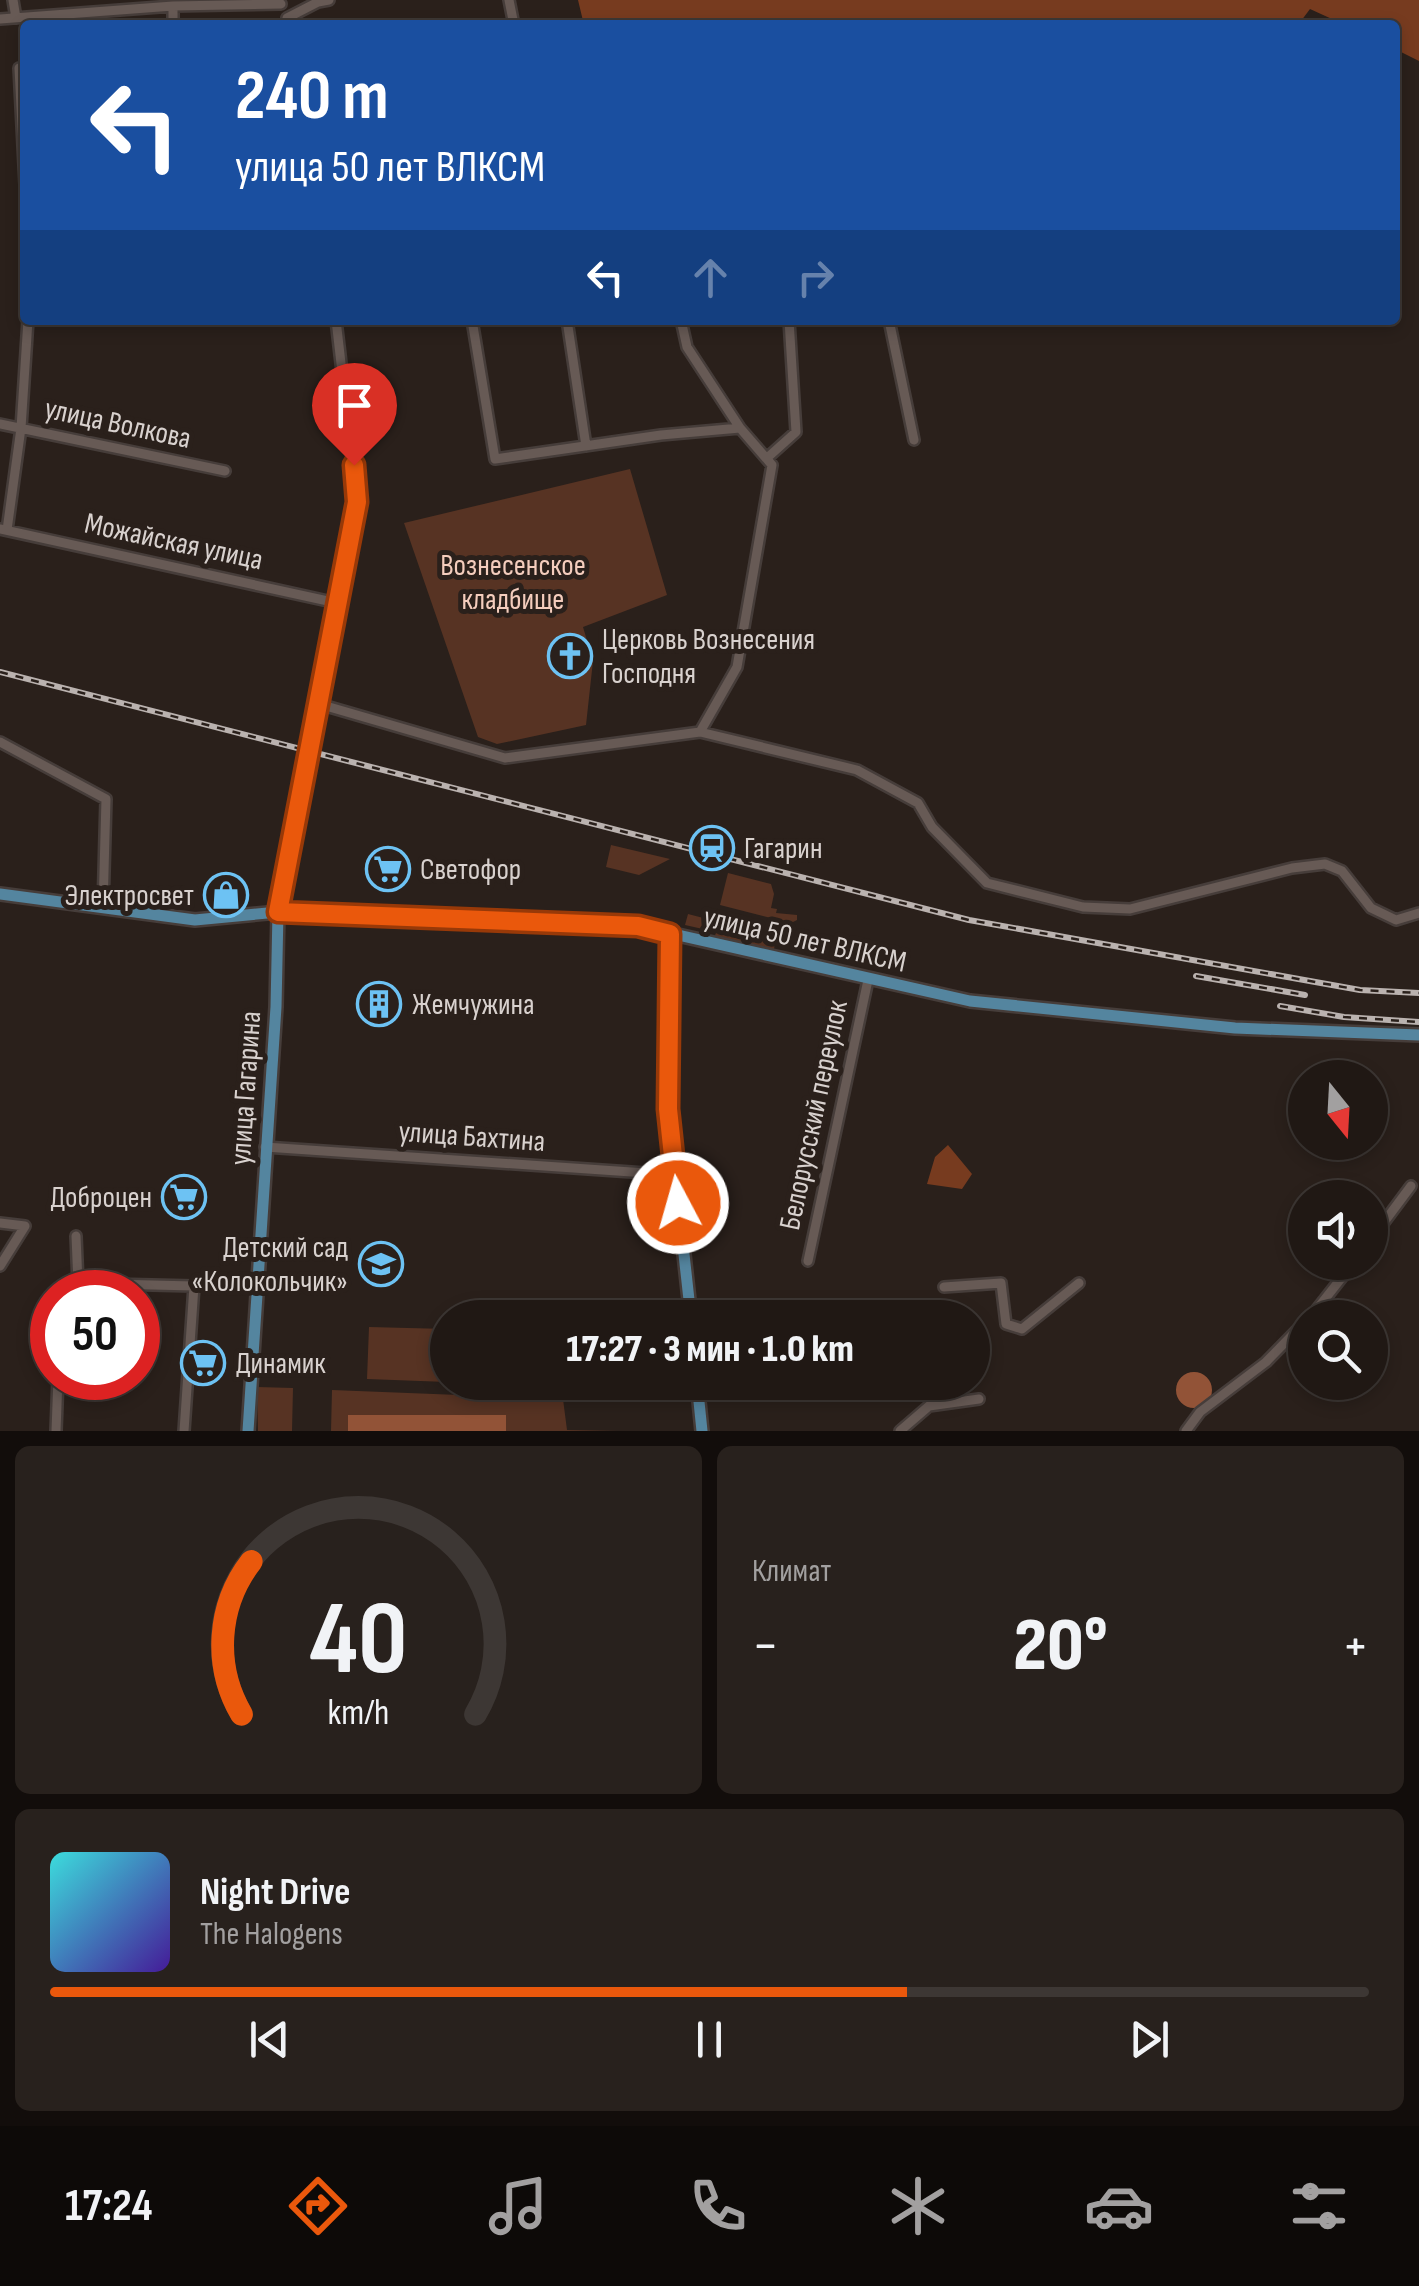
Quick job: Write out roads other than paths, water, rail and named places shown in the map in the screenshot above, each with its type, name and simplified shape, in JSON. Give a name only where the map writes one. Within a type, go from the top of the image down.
[{"type":"main road","name":"улица 50 лет ВЛКСМ","points":[[0,894],[195,920],[278,912],[638,926],[970,1001],[1236,1028],[1419,1035]]},
{"type":"main road","name":"улица Гагарина","points":[[248,1431],[276,1007],[278,912]]},
{"type":"main road","points":[[670,934],[668,1109],[689,1300]]},
{"type":"main road","points":[[699,1400],[702,1431]]},
{"type":"street","points":[[13,0],[16,18]]},
{"type":"street","points":[[290,20],[329,0]]},
{"type":"street","points":[[0,19],[122,5],[281,2]]},
{"type":"street","points":[[172,6],[173,20]]},
{"type":"street","points":[[18,68],[20,102]]},
{"type":"street","points":[[3,530],[21,428],[28,325]]},
{"type":"street","name":"улица Гагарина","points":[[278,912],[357,502],[337,325]]},
{"type":"street","points":[[473,325],[496,459],[740,428]]},
{"type":"street","points":[[568,325],[586,446]]},
{"type":"street","points":[[682,325],[686,347],[740,428],[772,465],[736,667],[700,732]]},
{"type":"street","points":[[767,458],[796,432],[789,325]]},
{"type":"street","points":[[890,325],[914,440]]},
{"type":"street","name":"улица Волкова","points":[[0,424],[226,470]]},
{"type":"street","name":"Можайская улица","points":[[3,530],[337,603]]},
{"type":"street","points":[[319,704],[504,758],[700,732],[857,770],[918,803],[932,827],[987,884],[1083,907],[1130,910],[1292,868],[1324,864],[1342,871],[1371,908],[1396,920],[1419,912]]},
{"type":"street","points":[[0,742],[106,799],[103,908]]},
{"type":"street","name":"Белорусский переулок","points":[[808,1261],[868,980]]},
{"type":"street","name":"улица Бахтина","points":[[265,1146],[675,1175]]},
{"type":"street","points":[[1388,1217],[1411,1186]]},
{"type":"street","points":[[0,1223],[24,1226],[0,1266]]},
{"type":"street","points":[[76,1236],[77,1270]]},
{"type":"street","points":[[1324,1300],[1340,1280]]},
{"type":"street","points":[[944,1287],[1001,1282],[1006,1324],[1022,1329],[1078,1284]]},
{"type":"street","points":[[160,1285],[194,1286],[184,1431]]},
{"type":"street","points":[[1186,1431],[1200,1412],[1266,1362],[1288,1340]]},
{"type":"street","points":[[56,1431],[57,1400]]},
{"type":"street","points":[[900,1431],[929,1406],[971,1400]]},
{"type":"railway","points":[[0,672],[969,920],[1360,990],[1419,993]]},
{"type":"railway","points":[[1196,976],[1305,995]]},
{"type":"railway","points":[[1280,1006],[1344,1017],[1419,1022]]},
{"type":"place","name":"Церковь Вознесения Господня","points":[[570,656]]},
{"type":"place","name":"Гагарин","points":[[712,848]]},
{"type":"place","name":"Светофор","points":[[388,869]]},
{"type":"place","name":"Электросвет","points":[[226,895]]},
{"type":"place","name":"Жемчужина","points":[[379,1004]]},
{"type":"place","name":"Доброцен","points":[[184,1197]]},
{"type":"place","name":"Детский сад «Колокольчик»","points":[[381,1264]]},
{"type":"place","name":"Динамик","points":[[203,1363]]},
{"type":"park label","name":"Вознесенское кладбище","points":[[513,582]]}]
